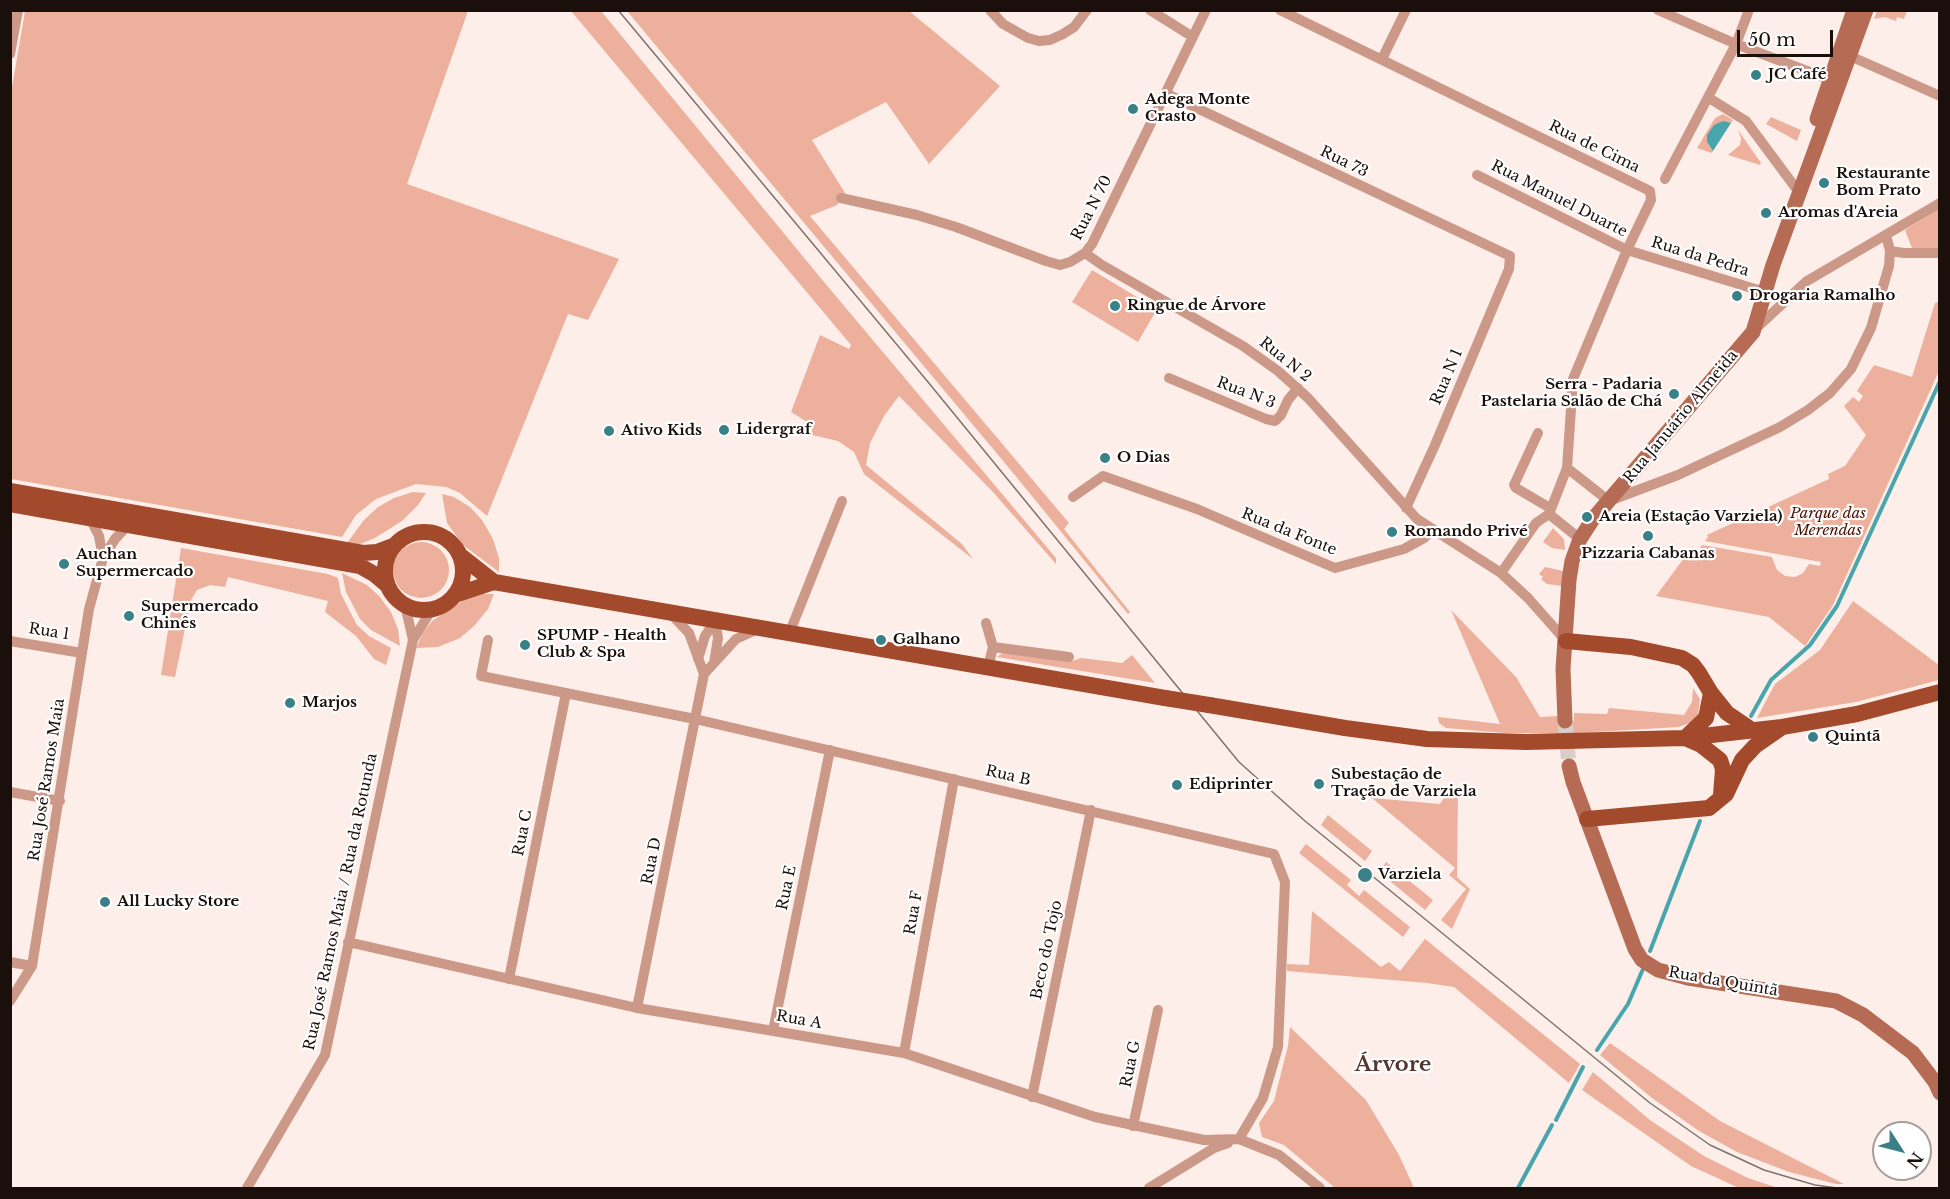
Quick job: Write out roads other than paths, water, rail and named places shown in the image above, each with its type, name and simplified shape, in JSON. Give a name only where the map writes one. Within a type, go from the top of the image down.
[{"type":"main road","points":[[10,491],[363,553],[377,552],[393,546],[403,537],[416,532],[430,532],[443,536],[453,544],[460,556],[463,569],[461,583],[455,595]]},
{"type":"main road","points":[[10,504],[360,566],[387,585],[394,597],[405,605],[418,609],[432,609],[455,595],[494,582]]},
{"type":"main road","points":[[128,525],[141,521],[235,531]]},
{"type":"main road","points":[[387,585],[385,565],[393,546]]},
{"type":"main road","points":[[460,556],[494,582],[1166,698],[1345,728],[1427,739],[1526,742],[1685,738],[1782,727],[1857,714],[1940,692]]},
{"type":"main road","points":[[1566,641],[1631,647],[1682,658],[1693,665],[1727,713],[1752,730]]},
{"type":"main road","points":[[1685,738],[1706,718],[1711,693]]},
{"type":"main road","points":[[1587,819],[1709,808],[1730,788],[1742,760],[1755,746],[1782,727]]},
{"type":"main road","points":[[1685,738],[1701,745],[1720,760],[1723,769],[1720,800]]},
{"type":"street","points":[[10,54],[18,10]]},
{"type":"street","points":[[990,10],[1003,24],[1028,38],[1039,41],[1050,40],[1074,27],[1087,10]]},
{"type":"street","points":[[1150,10],[1193,37]]},
{"type":"street","name":"Rua N 70","points":[[841,198],[917,215],[1060,265],[1070,262],[1085,253],[1092,244],[1206,10]]},
{"type":"street","name":"Rua de Cima","points":[[1280,10],[1650,191],[1651,200],[1627,250],[1573,379],[1567,468],[1550,511],[1536,523],[1501,573]]},
{"type":"street","points":[[1382,59],[1406,10]]},
{"type":"street","points":[[1659,10],[1736,44],[1835,81]]},
{"type":"street","points":[[1665,178],[1736,44],[1749,10]]},
{"type":"street","points":[[1753,332],[1835,81],[1854,10]]},
{"type":"street","points":[[1773,265],[1795,187],[1835,81],[1850,56],[1866,10]]},
{"type":"street","points":[[1850,56],[1940,96]]},
{"type":"street","name":"Rua 73","points":[[1166,93],[1510,256]]},
{"type":"street","points":[[1709,98],[1746,122],[1795,187]]},
{"type":"street","name":"Rua Manuel Duarte","points":[[1477,175],[1627,250]]},
{"type":"street","points":[[1753,332],[1807,281],[1940,203]]},
{"type":"street","points":[[1567,468],[1609,501],[1678,476],[1780,427],[1808,410],[1830,393],[1851,369],[1871,328],[1889,266],[1890,251],[1886,235]]},
{"type":"street","name":"Rua da Pedra","points":[[1627,250],[1765,292]]},
{"type":"street","points":[[1890,251],[1904,254],[1940,253]]},
{"type":"street","name":"Rua N 2","points":[[1085,253],[1243,346],[1278,371],[1298,388],[1406,508],[1423,525],[1432,530]]},
{"type":"street","name":"Rua N 1","points":[[1406,508],[1509,269],[1510,256]]},
{"type":"street","name":"Rua Januário Almeida","points":[[1566,641],[1569,580],[1572,561],[1580,539],[1593,519],[1753,332]]},
{"type":"street","name":"Rua N 3","points":[[1169,378],[1266,420],[1275,421],[1298,388]]},
{"type":"street","points":[[1538,433],[1514,485],[1550,511],[1580,539]]},
{"type":"street","name":"Rua da Fonte","points":[[1073,497],[1103,476],[1197,509],[1335,568],[1404,549],[1424,538],[1432,530]]},
{"type":"street","points":[[789,634],[842,501]]},
{"type":"street","name":"Rua José Ramos Maia","points":[[90,518],[99,536],[103,558]]},
{"type":"street","name":"Rua José Ramos Maia","points":[[10,1001],[32,966],[89,609],[103,558],[115,539],[128,525]]},
{"type":"street","points":[[1432,530],[1501,573],[1528,598],[1566,641],[1563,669],[1565,721]]},
{"type":"street","name":"Rua José Ramos Maia / Rua da Rotunda","points":[[405,605],[413,640]]},
{"type":"street","name":"Rua José Ramos Maia / Rua da Rotunda","points":[[247,1188],[325,1055],[413,640],[432,609]]},
{"type":"street","points":[[670,614],[689,633],[704,674],[736,639],[758,629]]},
{"type":"street","points":[[698,659],[705,636],[715,621]]},
{"type":"street","points":[[714,663],[718,638],[715,621]]},
{"type":"street","points":[[986,623],[993,647],[988,668]]},
{"type":"street","name":"Rua B","points":[[488,640],[482,676],[695,719],[1274,854],[1285,882],[1278,1047],[1263,1098],[1239,1138]]},
{"type":"street","name":"Rua 1","points":[[10,641],[82,653]]},
{"type":"street","points":[[993,647],[1069,657]]},
{"type":"street","name":"Rua D","points":[[637,1008],[704,674]]},
{"type":"street","name":"Rua C","points":[[509,980],[566,693]]},
{"type":"street","name":"Rua E","points":[[773,1031],[830,750]]},
{"type":"street","name":"Rua da Quintã","points":[[1569,766],[1635,949],[1642,960],[1658,970],[1688,978],[1836,1001],[1863,1015],[1913,1053],[1935,1082],[1940,1093]]},
{"type":"street","name":"Rua F","points":[[904,1053],[954,778]]},
{"type":"street","points":[[10,792],[60,801]]},
{"type":"street","name":"Beco do Tojo","points":[[1032,1097],[1091,810]]},
{"type":"street","name":"Rua A","points":[[348,942],[637,1008],[904,1053],[1032,1097],[1095,1117],[1133,1126],[1204,1140],[1239,1138]]},
{"type":"street","points":[[10,962],[32,966]]},
{"type":"street","name":"Rua G","points":[[1133,1126],[1158,1010]]},
{"type":"street","points":[[1149,1188],[1214,1148],[1239,1138],[1279,1155],[1320,1188]]},
{"type":"water","points":[[1723,121],[1731,123],[1713,151],[1707,142],[1707,135],[1714,125]]},
{"type":"waterway","points":[[1751,716],[1771,680],[1810,645],[1837,606],[1940,381]]},
{"type":"waterway","points":[[1650,951],[1700,821]]},
{"type":"waterway","points":[[1597,1050],[1628,1004],[1643,969]]},
{"type":"waterway","points":[[1556,1120],[1583,1067]]},
{"type":"waterway","points":[[1518,1188],[1552,1125]]},
{"type":"tunnel","points":[[1565,721],[1569,766]]},
{"type":"tram line","points":[[618,10],[928,382],[1239,762],[1305,821],[1650,1103],[1710,1145],[1764,1170],[1815,1185],[1837,1188]]},
{"type":"place","name":"JC Café","points":[[1756,75]]},
{"type":"place","name":"Adega Monte Crasto","points":[[1133,109]]},
{"type":"place","name":"Restaurante Bom Prato","points":[[1824,183]]},
{"type":"place","name":"Aromas d'Areia","points":[[1766,213]]},
{"type":"place","name":"Drogaria Ramalho","points":[[1737,296]]},
{"type":"place","name":"Ringue de Árvore","points":[[1115,306]]},
{"type":"place","name":"Serra - Padaria Pastelaria Salão de Chá","points":[[1674,394]]},
{"type":"place","name":"Lidergraf","points":[[724,430]]},
{"type":"place","name":"Ativo Kids","points":[[609,431]]},
{"type":"place","name":"O Dias","points":[[1105,458]]},
{"type":"place","name":"Areia (Estação Varziela)","points":[[1587,517]]},
{"type":"place","name":"Romando Privé","points":[[1392,532]]},
{"type":"place","name":"Pizzaria Cabanas","points":[[1648,536]]},
{"type":"place","name":"Auchan Supermercado","points":[[64,564]]},
{"type":"place","name":"Supermercado Chinês","points":[[129,616]]},
{"type":"place","name":"Galhano","points":[[881,640]]},
{"type":"place","name":"SPUMP - Health Club & Spa","points":[[525,645]]},
{"type":"place","name":"Marjos","points":[[290,703]]},
{"type":"place","name":"Quintã","points":[[1813,737]]},
{"type":"place","name":"Subestação de Tração de Varziela","points":[[1319,784]]},
{"type":"place","name":"Ediprinter","points":[[1177,785]]},
{"type":"place","name":"Varziela","points":[[1365,875]]},
{"type":"place","name":"All Lucky Store","points":[[105,902]]},
{"type":"district","name":"Árvore","points":[[1393,1065]]},
{"type":"park label","name":"Parque das Merendas","points":[[1828,522]]}]
